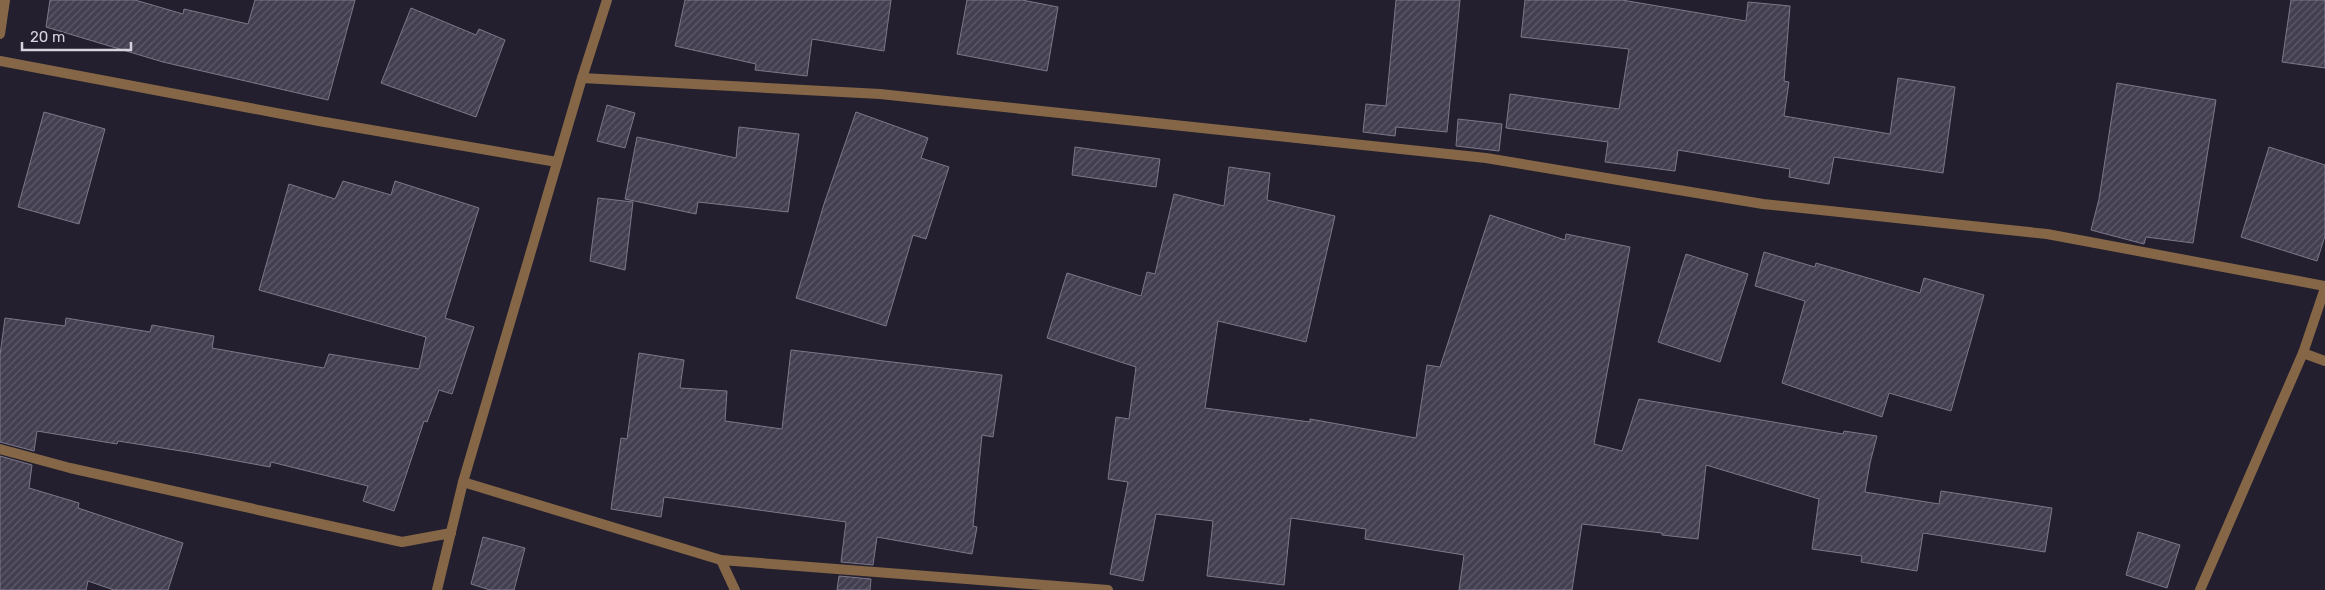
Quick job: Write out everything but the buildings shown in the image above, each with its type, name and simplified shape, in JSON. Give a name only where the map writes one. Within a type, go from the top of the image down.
[{"type":"street","points":[[0,34],[5,0]]},
{"type":"street","points":[[437,590],[463,482],[582,78],[607,0]]},
{"type":"street","points":[[0,61],[557,162]]},
{"type":"street","points":[[582,78],[880,94],[1486,158],[1764,204],[2047,234],[2325,287],[2303,353],[2200,590]]},
{"type":"street","points":[[2303,353],[2325,361]]},
{"type":"street","points":[[0,449],[70,468],[402,542],[451,533]]},
{"type":"street","points":[[463,482],[721,560],[1108,590]]},
{"type":"street","points":[[721,560],[735,590]]}]
